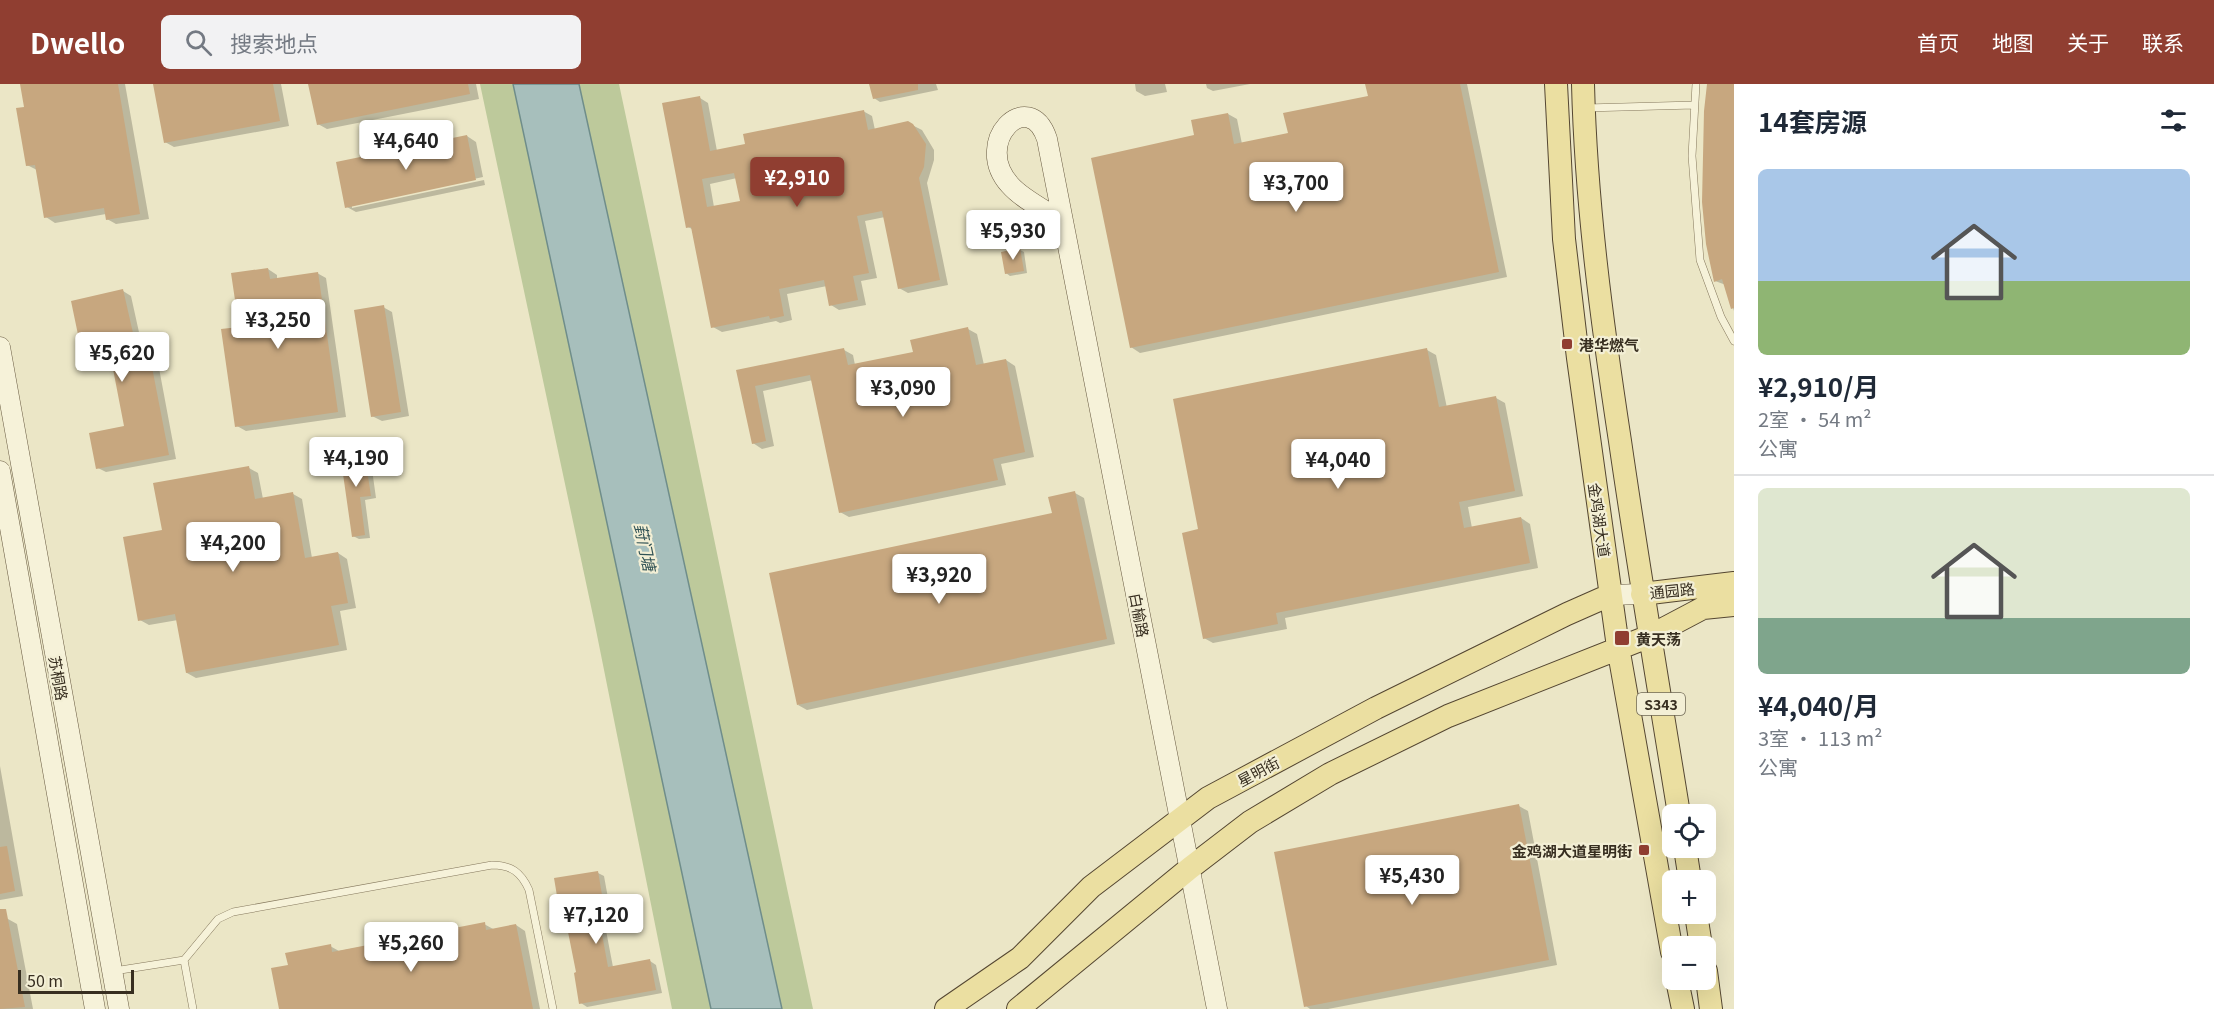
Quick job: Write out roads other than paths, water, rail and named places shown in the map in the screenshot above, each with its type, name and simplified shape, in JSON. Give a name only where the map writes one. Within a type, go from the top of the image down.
[{"type":"main road","name":"金鸡湖大道","points":[[1556,84],[1564,239],[1610,596],[1669,936]]},
{"type":"main road","name":"金鸡湖大道","points":[[1583,84],[1596,261],[1607,355],[1642,594],[1677,804]]},
{"type":"main road","name":"白榆路","points":[[1063,222],[1012,188],[1001,171],[997,142],[1005,127],[1017,118],[1033,118],[1044,129],[1063,222],[1190,868],[1217,1009]]},
{"type":"main road","name":"苏桐路","points":[[0,347],[118,1009]]},
{"type":"main road","name":"苏桐路","points":[[0,471],[95,1009]]},
{"type":"main road","name":"通园路","points":[[1610,596],[1734,584]]},
{"type":"main road","name":"星明街","points":[[946,1009],[1020,958],[1091,887],[1208,798],[1376,708],[1610,596]]},
{"type":"main road","name":"通园路","points":[[1618,647],[1650,636],[1703,608],[1734,605]]},
{"type":"main road","points":[[1018,1009],[1190,868],[1250,822],[1330,774],[1448,716],[1618,647]]},
{"type":"main road","points":[[1679,990],[1683,1009]]},
{"type":"main road","points":[[1708,990],[1711,1009]]},
{"type":"lane","points":[[1696,84],[1692,156],[1700,260],[1721,317],[1734,341]]},
{"type":"lane","points":[[1584,108],[1694,105]]},
{"type":"lane","points":[[112,971],[184,960],[218,919],[233,912],[492,865],[504,865],[511,867],[523,877],[529,890],[553,1009]]},
{"type":"lane","points":[[184,960],[192,1009]]},
{"type":"water","name":"葑门塘","points":[[513,84],[579,84],[782,1009],[711,1009]]},
{"type":"place","name":"港华燃气","points":[[1567,344]]},
{"type":"place","name":"黄天荡","points":[[1622,638]]},
{"type":"place","name":"金鸡湖大道星明街","points":[[1644,850]]}]
